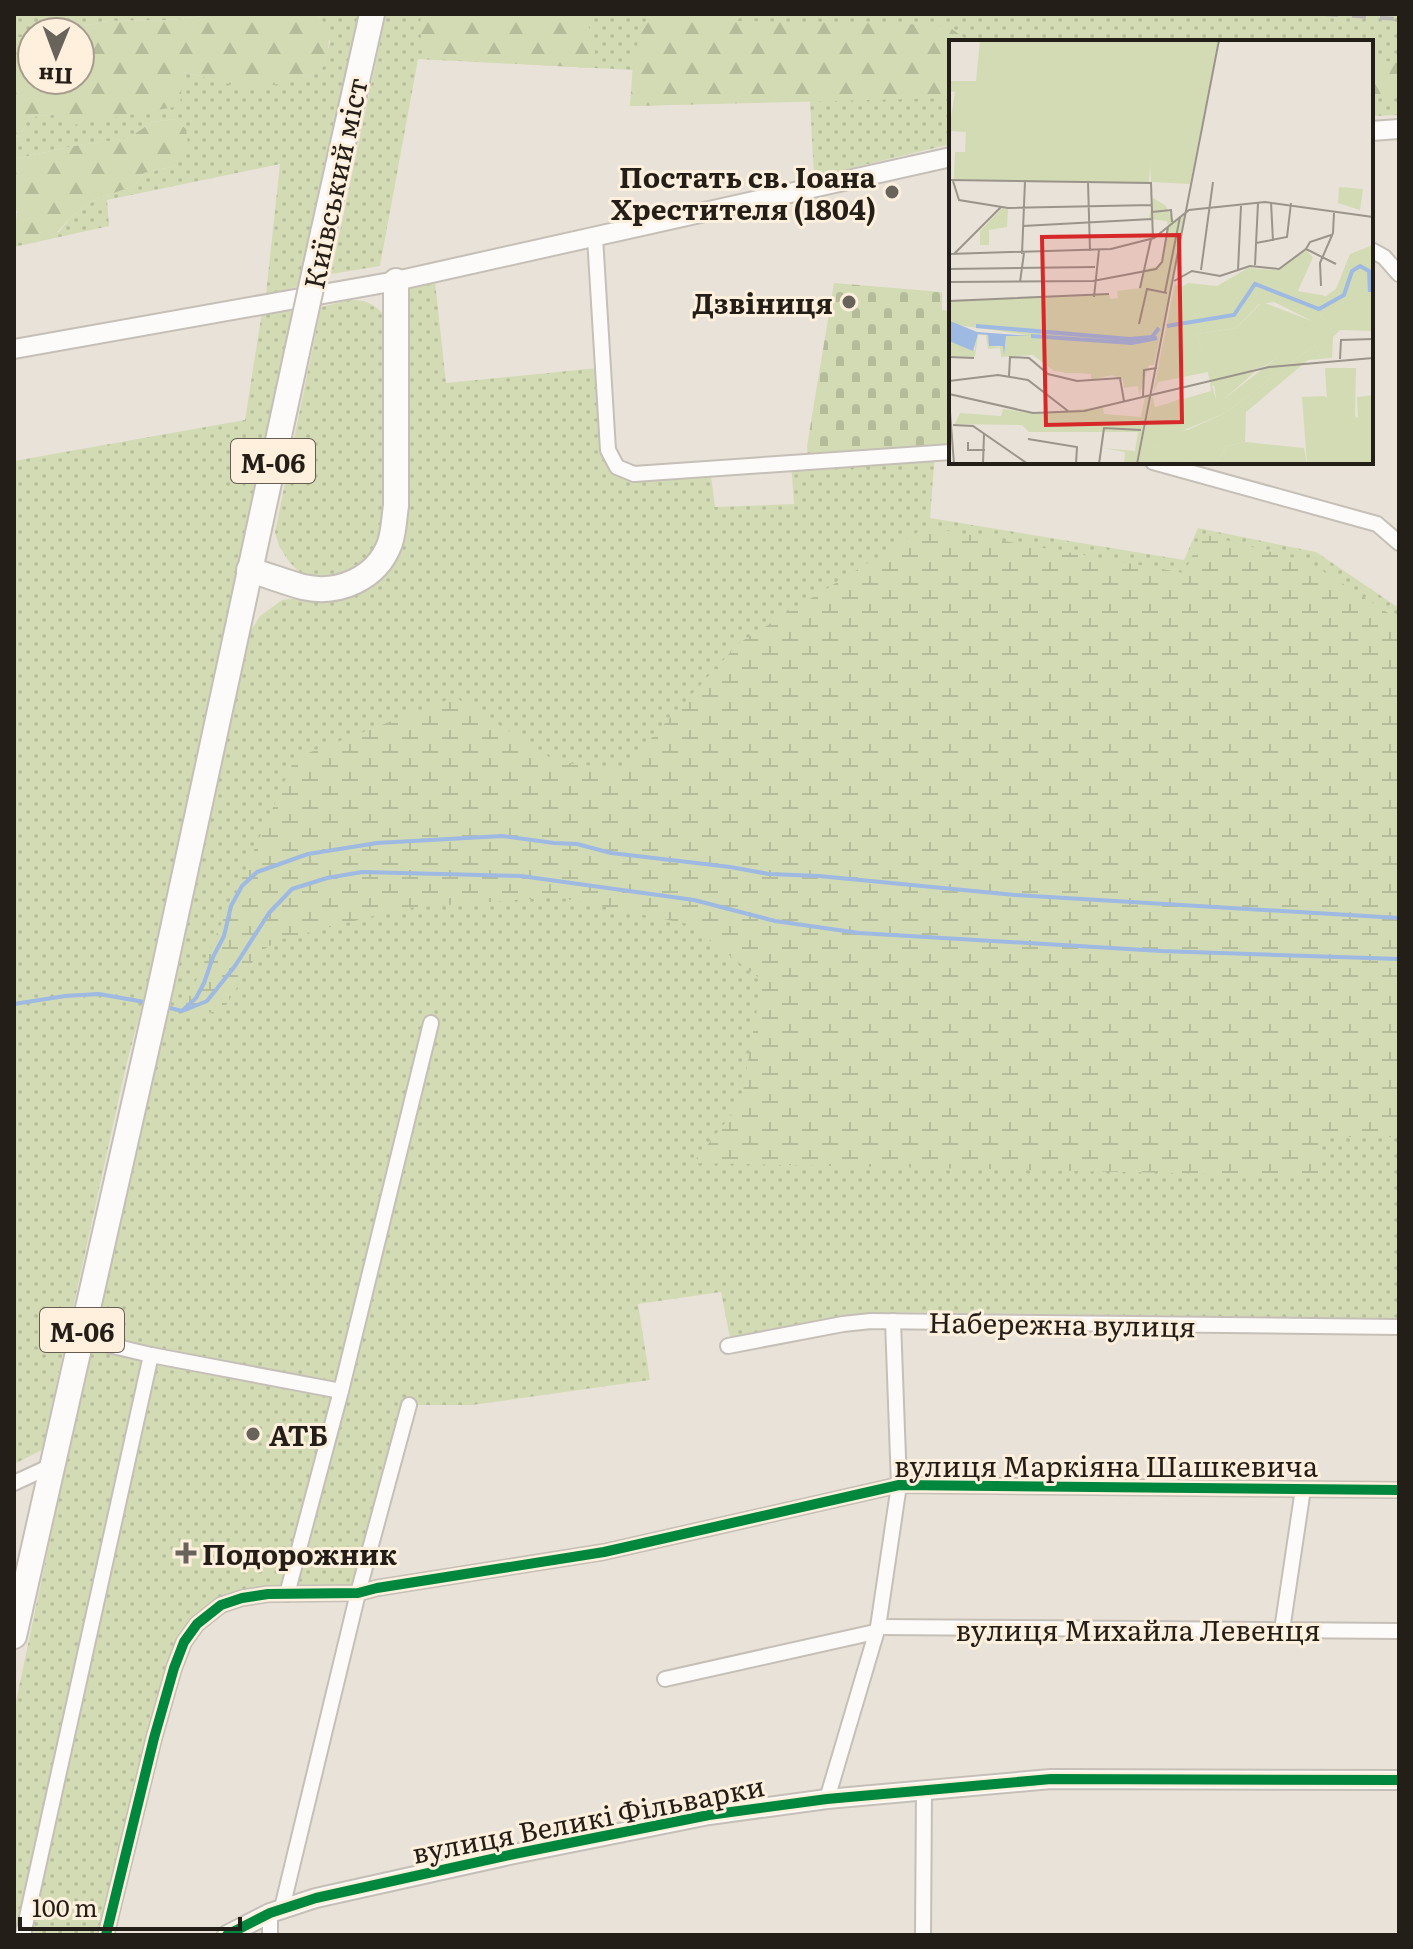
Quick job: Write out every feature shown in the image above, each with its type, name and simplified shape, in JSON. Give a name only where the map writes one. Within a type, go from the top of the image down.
[{"type":"highway","name":"Київський міст","points":[[249,570],[372,16]]},
{"type":"highway","points":[[249,570],[305,587],[333,589],[362,577],[385,554],[393,530],[396,506],[396,281]]},
{"type":"highway","name":"М-06","points":[[14,1636],[78,1338],[160,989],[249,570]]},
{"type":"street","points":[[1373,131],[1399,129]]},
{"type":"street","points":[[14,349],[396,281],[949,157]]},
{"type":"street","points":[[595,237],[608,450],[617,467],[634,474],[949,452]]},
{"type":"street","points":[[1373,251],[1384,257],[1399,274]]},
{"type":"street","points":[[1160,464],[1377,524],[1399,543]]},
{"type":"street","points":[[287,1594],[341,1391],[431,1023]]},
{"type":"street","points":[[827,1799],[876,1629],[899,1485],[893,1321]]},
{"type":"street","name":"Набережна вулиця","points":[[728,1346],[843,1324],[893,1321],[1399,1327]]},
{"type":"street","points":[[78,1338],[341,1391]]},
{"type":"street","points":[[23,1935],[151,1355]]},
{"type":"street","points":[[270,1935],[409,1405]]},
{"type":"street","points":[[14,1483],[53,1465]]},
{"type":"street","name":"вулиця Маркіяна Шашкевича","points":[[106,1935],[174,1668],[184,1642],[197,1624],[221,1605],[242,1598],[287,1594],[358,1593],[604,1552],[899,1485],[1399,1490]]},
{"type":"street","points":[[1282,1630],[1303,1489]]},
{"type":"street","name":"вулиця Михайла Левенця","points":[[665,1679],[876,1629],[1399,1631]]},
{"type":"street","name":"вулиця Великі Фільварки","points":[[227,1935],[276,1910],[316,1898],[694,1818],[827,1799],[1051,1779],[1399,1780]]},
{"type":"street","points":[[923,1935],[924,1791]]},
{"type":"green space","points":[[14,14],[221,14],[96,23],[96,16],[16,16],[14,38]]},
{"type":"green space","points":[[221,14],[313,14],[325,24],[329,45],[323,67],[294,80],[259,87],[238,86],[183,72],[180,106],[73,125],[53,115],[29,117],[20,136],[14,137],[14,38],[16,96],[96,96],[96,23]]},
{"type":"green space","points":[[313,14],[362,14],[301,286],[266,294],[280,164],[107,200],[109,226],[14,247],[14,241],[59,232],[71,217],[96,199],[134,186],[144,173],[175,166],[186,129],[175,119],[152,122],[130,138],[14,159],[14,137],[20,136],[29,117],[53,115],[73,124],[183,72],[242,86],[275,84],[306,76],[323,67],[330,42],[319,17]]},
{"type":"green space","points":[[386,14],[1399,14],[1399,115],[1373,116],[1373,40],[949,40],[949,144],[814,177],[810,101],[630,106],[634,70],[418,59],[380,266],[331,274]]},
{"type":"green space","points":[[422,14],[581,14],[594,40],[594,61],[591,68],[431,59],[421,37]]},
{"type":"green space","points":[[659,14],[709,14],[738,21],[909,24],[949,27],[967,40],[949,40],[949,98],[630,106],[638,42],[650,21]]},
{"type":"green space","points":[[1373,60],[1399,62],[1399,95],[1373,94]]},
{"type":"green space","points":[[175,119],[186,129],[189,151],[175,166],[144,173],[134,186],[96,199],[71,217],[53,237],[21,243],[14,241],[17,211],[14,209],[14,159],[129,138],[152,122]]},
{"type":"green space","points":[[435,282],[446,383],[598,368],[617,467],[710,468],[715,507],[794,504],[791,462],[935,453],[930,518],[1184,560],[1198,528],[1316,552],[1399,608],[1399,1319],[892,1312],[731,1343],[721,1292],[638,1304],[650,1380],[472,1405],[409,1405],[358,1593],[242,1598],[184,1642],[107,1935],[14,1935],[14,1711],[94,1331],[250,632],[260,616],[282,600],[305,597],[377,576],[409,288]]},
{"type":"green space","points":[[834,283],[942,292],[942,310],[949,311],[949,451],[808,459],[807,446]]},
{"type":"green space","points":[[350,300],[370,304],[386,317],[388,507],[377,548],[358,569],[332,579],[307,576],[296,569],[279,546],[275,532],[321,307]]},
{"type":"green space","points":[[298,307],[169,903],[125,1070],[42,1450],[14,1464],[14,461],[245,420],[262,312]]},
{"type":"green space","points":[[926,527],[1184,573],[1203,534],[1309,562],[1399,620],[1399,1137],[1320,1137],[1318,1176],[693,1163],[741,1103],[762,980],[688,924],[557,897],[405,908],[279,940],[258,953],[223,1010],[185,1017],[188,999],[295,758],[455,697],[557,762],[623,769],[739,643]]},
{"type":"waterway","points":[[166,1007],[182,1011],[196,998],[224,936],[231,906],[242,886],[257,872],[308,854],[377,843],[502,836],[577,844],[611,853],[769,874],[1015,895],[1399,918]]},
{"type":"waterway","points":[[185,1010],[207,1001],[235,966],[269,913],[292,889],[327,878],[362,872],[521,876],[694,900],[775,921],[859,933],[1161,951],[1399,959]]},
{"type":"waterway","points":[[14,1004],[99,994],[150,1003]]},
{"type":"railway","points":[[1324,14],[1399,19]]},
{"type":"cycle path","points":[[106,1935],[174,1668],[184,1642],[197,1624],[221,1605],[268,1594],[358,1593],[604,1552],[899,1485],[1399,1490]]},
{"type":"cycle path","points":[[227,1935],[270,1913],[316,1898],[709,1815],[827,1799],[1051,1779],[1399,1780]]},
{"type":"place","name":"Постать св. Іоана Хрестителя (1804)","points":[[892,192]]},
{"type":"place","name":"Дзвіниця","points":[[849,302]]},
{"type":"place","name":"АТБ","points":[[253,1434]]},
{"type":"place","name":"Подорожник","points":[[186,1553]]}]
